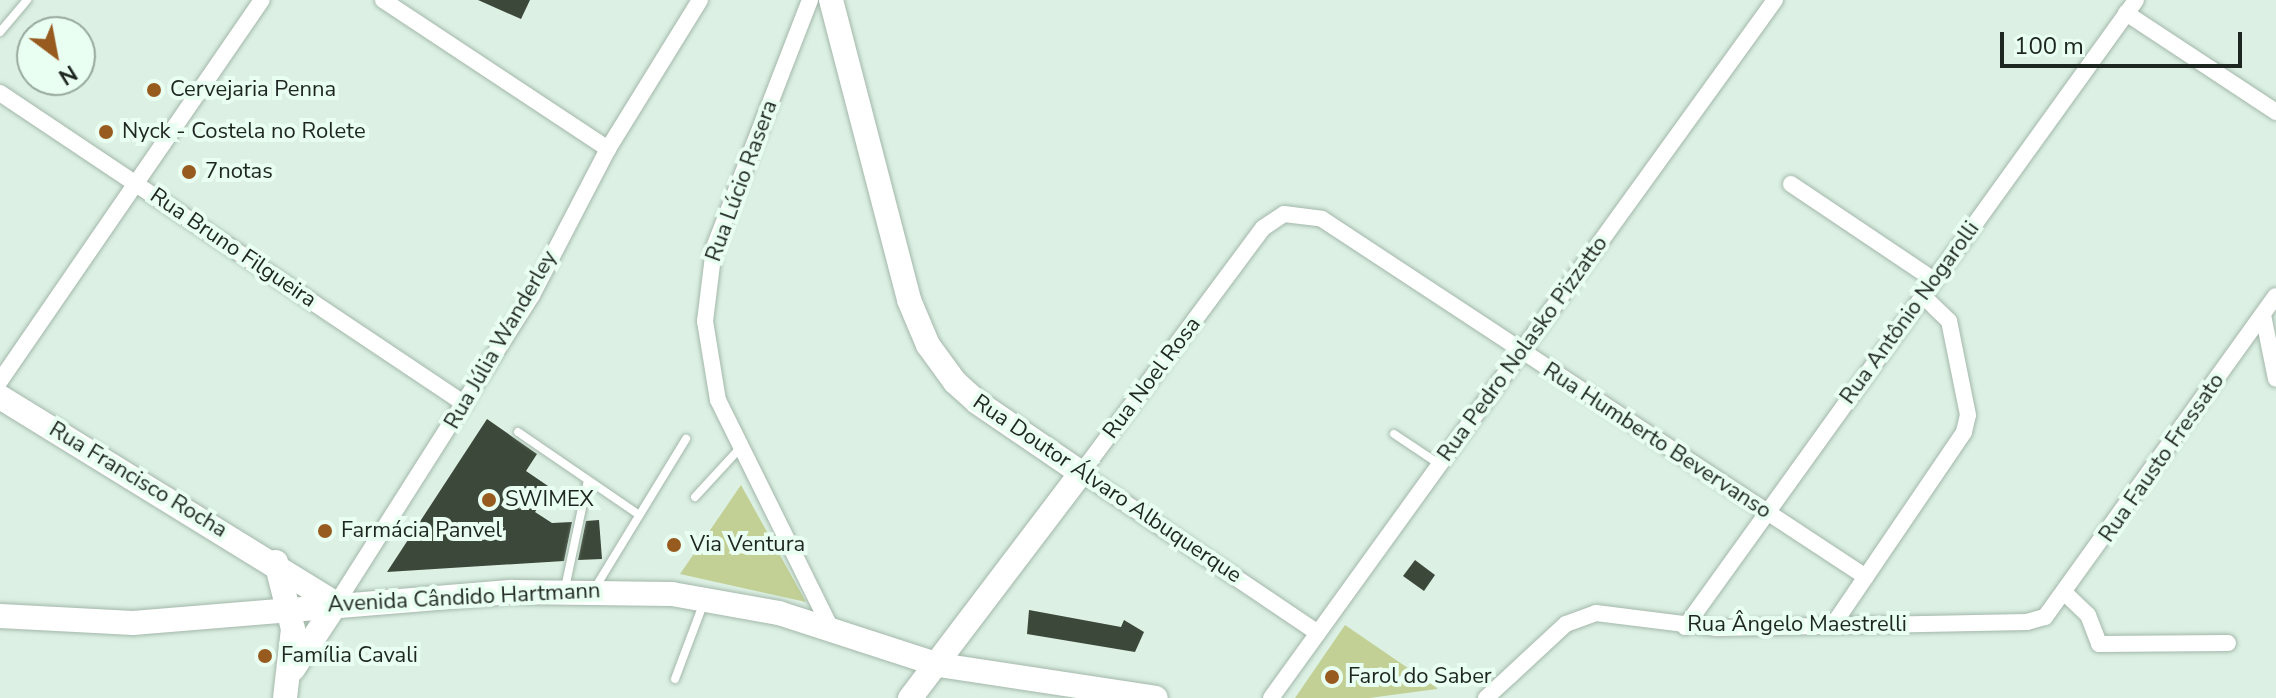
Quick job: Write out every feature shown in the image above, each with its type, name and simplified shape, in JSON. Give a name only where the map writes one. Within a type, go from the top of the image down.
[{"type":"main road","name":"Rua Doutor Álvaro Albuquerque","points":[[831,0],[909,300],[928,345],[955,382],[977,402],[1081,473]]},
{"type":"main road","name":"Rua Francisco Rocha","points":[[0,397],[276,562],[336,604]]},
{"type":"main road","name":"Rua Noel Rosa","points":[[910,698],[939,665],[1081,473]]},
{"type":"main road","points":[[276,562],[291,609]]},
{"type":"main road","name":"Avenida Cândido Hartmann","points":[[0,616],[133,623],[336,604],[565,590],[706,597],[831,629],[939,665],[1156,698]]},
{"type":"main road","name":"Rua Júlia Wanderley","points":[[291,673],[336,604]]},
{"type":"main road","name":"Rua Júlia Wanderley","points":[[285,698],[291,673],[291,609]]},
{"type":"street","points":[[0,381],[262,0]]},
{"type":"street","points":[[383,0],[608,149]]},
{"type":"street","name":"Rua Júlia Wanderley","points":[[336,604],[532,295],[608,149],[700,0]]},
{"type":"street","name":"Rua Lúcio Rasera","points":[[810,0],[709,269],[705,321],[712,378],[741,447],[831,629]]},
{"type":"street","name":"Rua Pedro Nolasko Pizzatto","points":[[1271,698],[1775,0]]},
{"type":"street","points":[[2131,6],[2276,112]]},
{"type":"street","name":"Rua Antônio Nogarolli","points":[[1685,627],[2131,6]]},
{"type":"street","name":"Rua Bruno Filgueira","points":[[0,93],[465,404]]},
{"type":"street","points":[[1791,184],[1934,280]]},
{"type":"street","name":"Rua Noel Rosa","points":[[1081,473],[1263,228],[1284,214]]},
{"type":"street","name":"Rua Humberto Bevervanso","points":[[1284,214],[1322,219],[1866,577]]},
{"type":"street","points":[[1833,625],[1967,421],[1949,321],[1923,296]]},
{"type":"street","name":"Rua Fausto Fressato","points":[[2045,617],[2066,594],[2276,296]]},
{"type":"street","points":[[2263,315],[2276,379]]},
{"type":"street","name":"Rua Doutor Álvaro Albuquerque","points":[[1081,473],[1318,633]]},
{"type":"street","points":[[2066,594],[2088,615],[2099,644],[2228,643]]},
{"type":"street","name":"Rua Ângelo Maestrelli","points":[[1486,698],[1509,682],[1566,624],[1580,617],[1608,612],[1685,627],[2045,617]]},
{"type":"lane","points":[[0,32],[27,0]]},
{"type":"lane","points":[[518,432],[639,515]]},
{"type":"lane","points":[[1394,434],[1440,465]]},
{"type":"lane","points":[[594,590],[686,439]]},
{"type":"lane","points":[[695,497],[741,447]]},
{"type":"lane","points":[[565,590],[588,480]]},
{"type":"lane","points":[[675,679],[706,597]]},
{"type":"green space","points":[[741,485],[806,602],[680,574]]},
{"type":"green space","points":[[1345,625],[1437,689],[1369,698],[1295,698]]},
{"type":"building","points":[[478,0],[530,0],[521,19]]},
{"type":"building","name":"SWIMEX","points":[[487,419],[537,454],[526,471],[551,488],[535,512],[552,523],[572,522],[564,561],[387,572]]},
{"type":"building","points":[[599,520],[602,559],[578,560],[586,521]]},
{"type":"building","points":[[1415,560],[1435,575],[1424,591],[1403,576]]},
{"type":"building","points":[[1029,610],[1121,627],[1124,620],[1144,632],[1135,652],[1027,634]]},
{"type":"place","name":"Cervejaria Penna","points":[[154,90]]},
{"type":"place","name":"Nyck - Costela no Rolete","points":[[106,132]]},
{"type":"place","name":"7notas","points":[[189,172]]},
{"type":"place","name":"SWIMEX","points":[[489,500]]},
{"type":"place","name":"Farmácia Panvel","points":[[325,531]]},
{"type":"place","name":"Via Ventura","points":[[674,545]]},
{"type":"place","name":"Família Cavali","points":[[265,656]]},
{"type":"place","name":"Farol do Saber","points":[[1332,677]]}]
